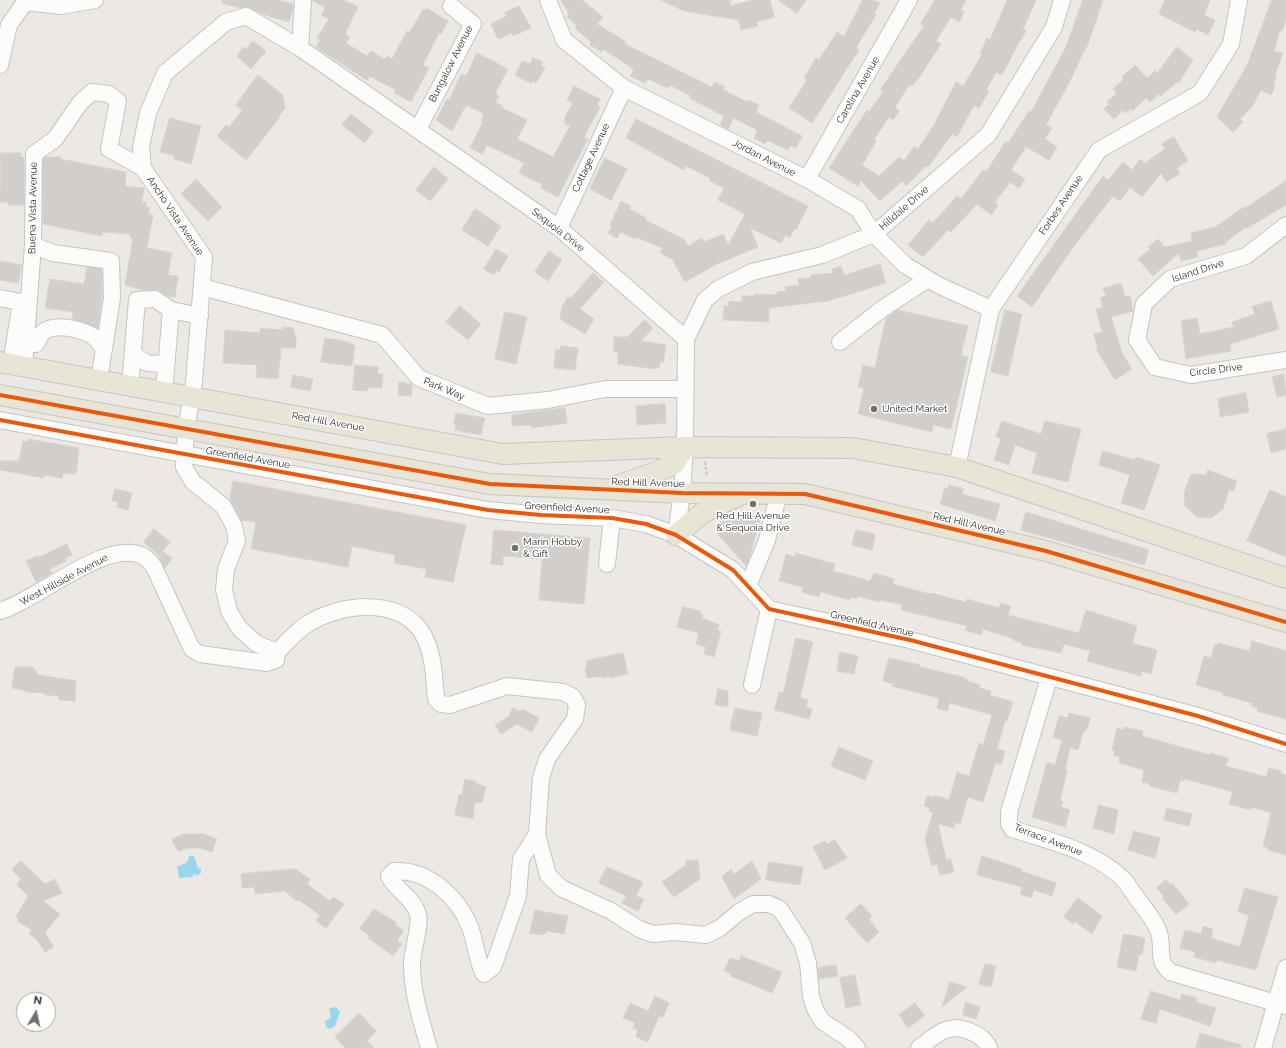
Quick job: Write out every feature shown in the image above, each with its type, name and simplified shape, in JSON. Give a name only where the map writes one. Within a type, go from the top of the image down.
[{"type":"main road","name":"Red Hill Avenue","points":[[12,364],[503,454],[685,447],[854,448],[957,467],[1286,578]]},
{"type":"main road","name":"Red Hill Avenue","points":[[0,396],[490,484],[682,493],[805,494],[1046,551],[1286,622]]},
{"type":"main road","points":[[607,490],[674,464],[685,447]]},
{"type":"main road","points":[[676,535],[704,512],[744,493]]},
{"type":"street","points":[[0,65],[9,25],[25,2],[61,6],[95,0]]},
{"type":"street","points":[[300,48],[303,0]]},
{"type":"street","name":"Jordan Avenue","points":[[548,0],[564,40],[624,88],[807,179],[858,209],[874,234],[905,265],[933,282],[991,309]]},
{"type":"street","name":"Carolina Avenue","points":[[807,179],[909,0]]},
{"type":"street","name":"Hilldale Drive","points":[[686,339],[705,300],[718,289],[752,272],[822,255],[874,234],[988,135],[1054,27],[1062,0]]},
{"type":"street","name":"Forbes Avenue","points":[[957,467],[991,309],[1099,150],[1200,93],[1231,44],[1239,0]]},
{"type":"street","name":"Bungalow Avenue","points":[[418,129],[473,24],[451,6]]},
{"type":"street","name":"Ancho Vista Avenue","points":[[183,454],[192,397],[204,256],[143,168],[141,147],[148,113],[165,73],[226,22],[246,16],[300,48]]},
{"type":"street","name":"Sequoia Drive","points":[[300,48],[559,228],[686,339]]},
{"type":"street","name":"Cottage Avenue","points":[[559,228],[624,88]]},
{"type":"street","name":"Buena Vista Avenue","points":[[12,364],[26,344],[33,245],[34,154],[55,139],[80,103],[92,92],[109,94],[118,101],[109,148],[143,168]]},
{"type":"street","name":"Island Drive","points":[[1137,340],[1144,304],[1170,279],[1246,256],[1286,225]]},
{"type":"street","points":[[33,245],[53,253],[111,261],[112,298],[99,380]]},
{"type":"street","points":[[840,342],[882,309],[933,282]]},
{"type":"street","name":"Park Way","points":[[202,287],[382,335],[420,378],[488,406],[548,400],[605,390],[686,389]]},
{"type":"street","points":[[0,298],[21,302],[12,364]]},
{"type":"street","points":[[130,386],[137,300],[155,299],[171,310],[200,316]]},
{"type":"street","points":[[164,392],[171,310]]},
{"type":"street","points":[[26,344],[36,344],[42,334],[51,328],[68,328],[83,332],[95,338],[104,349]]},
{"type":"street","points":[[676,535],[682,493],[685,447],[686,339]]},
{"type":"street","name":"Circle Drive","points":[[1137,340],[1155,367],[1191,375],[1286,360]]},
{"type":"street","points":[[133,353],[147,364],[156,365],[167,362]]},
{"type":"street","name":"Greenfield Avenue","points":[[0,420],[488,510],[541,515],[612,518],[646,524],[676,535],[733,570],[769,609],[910,640],[1049,678],[1198,716],[1286,744]]},
{"type":"street","points":[[183,454],[184,467],[193,482],[224,506],[234,526],[237,541],[226,569],[224,590],[229,611],[239,628],[257,644],[277,652],[307,624],[322,616],[355,608],[372,606],[390,609],[405,615],[421,632],[430,652],[434,674],[436,700],[441,704],[450,705],[507,686],[562,692],[573,697],[577,705],[575,719],[547,759],[541,778],[537,834],[548,875],[561,888],[611,911],[639,929],[653,934],[674,932],[706,935],[720,928],[739,912],[753,904],[769,904],[780,909],[802,943],[808,963],[812,996],[822,1021],[849,1039],[857,1048]]},
{"type":"street","points":[[748,586],[767,540],[779,493]]},
{"type":"street","points":[[607,564],[612,518]]},
{"type":"street","name":"West Hillside Avenue","points":[[0,611],[13,607],[33,597],[53,584],[105,556],[125,552],[143,556],[154,567],[192,650],[200,654],[268,664],[276,660],[277,652]]},
{"type":"street","points":[[752,685],[769,609]]},
{"type":"street","name":"Terrace Avenue","points":[[1049,678],[1009,812],[1009,824],[1012,828],[1078,850],[1103,863],[1122,879],[1157,927],[1161,938],[1161,956],[1163,966],[1170,972],[1281,1005]]},
{"type":"street","points":[[429,1048],[414,985],[412,962],[418,916],[411,901],[393,883],[389,876],[394,871],[404,870],[424,876],[444,890],[463,912],[470,929],[479,965],[484,974],[492,967],[518,896],[520,858],[537,834]]},
{"type":"street","points":[[1263,1048],[1281,1005],[1286,968]]},
{"type":"street","points":[[919,1048],[940,1032],[953,1027],[964,1028],[977,1034],[989,1048]]},
{"type":"path","points":[[705,462],[708,483]]},
{"type":"water","points":[[189,856],[194,856],[198,868],[201,869],[201,873],[196,876],[194,874],[192,877],[179,878],[177,867],[186,862]]},
{"type":"water","points":[[334,1007],[340,1012],[335,1026],[329,1029],[326,1027],[325,1021],[331,1018],[329,1009]]},
{"type":"building","points":[[223,0],[277,0],[293,4],[293,8],[289,22],[262,14],[247,7],[240,8],[222,3]]},
{"type":"building","points":[[312,0],[344,0],[358,7],[345,34],[350,37],[346,43],[367,56],[371,51],[384,59],[387,56],[392,59],[407,31],[410,32],[423,9],[426,10],[427,8],[448,21],[441,34],[439,33],[423,65],[429,68],[411,102],[394,93],[396,90],[369,76],[368,81],[316,47],[320,40],[317,38],[329,19],[321,15],[325,8]]},
{"type":"building","points":[[561,0],[582,0],[603,17],[597,24],[626,42],[625,44],[712,87],[715,82],[725,87],[723,90],[747,102],[748,100],[759,105],[756,112],[802,136],[796,148],[790,145],[788,150],[767,140],[765,144],[754,138],[757,130],[734,118],[728,129],[720,125],[724,116],[689,98],[691,96],[670,85],[668,88],[648,79],[645,83],[630,76],[634,69],[603,49],[602,52],[590,45],[591,42],[575,28],[577,26],[567,17],[569,14]]},
{"type":"building","points":[[661,0],[731,0],[730,6],[753,0],[770,0],[774,17],[757,22],[758,26],[741,30],[739,20],[684,11]]},
{"type":"building","points":[[779,0],[806,0],[797,13]]},
{"type":"building","points":[[863,0],[873,0],[880,3],[874,14],[876,15],[856,48],[859,50],[812,123],[789,108],[807,80],[804,78],[816,58],[819,60],[837,32],[844,36]]},
{"type":"building","points":[[935,0],[966,0],[961,10],[964,12],[959,22],[951,17],[936,41],[941,44],[918,79],[912,86],[910,84],[895,107],[899,111],[893,120],[889,117],[874,140],[876,141],[862,165],[879,176],[899,157],[904,161],[914,146],[918,149],[934,125],[956,82],[963,86],[982,55],[980,54],[987,38],[990,40],[1007,0],[1036,0],[1023,29],[1026,30],[1002,75],[996,72],[986,90],[989,91],[979,108],[974,105],[957,137],[952,134],[928,167],[926,166],[906,186],[902,181],[880,201],[861,181],[858,186],[829,168],[867,110],[869,112],[883,92],[880,90],[924,26],[921,24]]},
{"type":"building","points":[[1083,0],[1103,0],[1087,47],[1046,125],[1052,128],[1045,139],[1057,147],[1049,160],[1026,147],[1011,170],[1025,179],[1019,188],[1010,182],[995,202],[998,205],[991,215],[977,204],[951,232],[948,230],[923,257],[908,245],[929,220],[933,223],[957,196],[961,199],[983,170],[986,172],[1006,141],[1008,143],[1029,111],[1031,112],[1066,47]]},
{"type":"building","points":[[1165,0],[1210,0],[1204,15],[1215,20],[1208,35],[1197,29],[1195,32],[1159,14]]},
{"type":"building","points":[[1272,0],[1286,0],[1286,20],[1282,31],[1280,30],[1274,51],[1283,53],[1276,72],[1274,89],[1271,95],[1261,90],[1252,107],[1240,119],[1243,122],[1233,132],[1217,117],[1247,65]]},
{"type":"building","points":[[519,6],[531,28],[513,36],[512,33],[498,39],[491,24],[507,16],[505,13]]},
{"type":"building","points":[[253,41],[266,51],[251,69],[237,56],[243,47],[246,49]]},
{"type":"building","points":[[1177,47],[1193,60],[1179,83],[1177,82],[1161,96],[1159,94],[1150,102],[1146,98],[1132,111],[1131,109],[1126,113],[1123,110],[1114,119],[1104,109],[1109,104],[1107,102],[1117,93],[1113,89],[1124,79],[1122,77],[1135,65],[1147,78],[1155,71],[1157,73]]},
{"type":"building","points":[[477,53],[508,69],[495,94],[499,96],[495,102],[503,106],[502,108],[527,120],[517,139],[553,157],[570,126],[565,124],[565,117],[573,103],[567,100],[574,86],[600,99],[597,105],[600,107],[584,137],[588,139],[558,197],[541,188],[543,185],[519,173],[524,163],[487,145],[482,154],[470,148],[483,122],[481,120],[484,114],[466,105],[452,131],[436,120],[447,99],[449,100],[461,74],[466,76]]},
{"type":"building","points":[[533,58],[543,62],[541,66],[545,68],[536,83],[533,81],[532,84],[515,75],[522,61],[530,64]]},
{"type":"building","points":[[258,75],[283,95],[285,108],[279,116],[280,117],[246,160],[217,136],[226,125],[229,127],[242,110],[236,105]]},
{"type":"building","points":[[351,114],[373,131],[365,143],[342,125]]},
{"type":"building","points":[[170,118],[201,126],[191,164],[174,159],[175,156],[160,152]]},
{"type":"building","points":[[636,119],[808,206],[796,230],[794,229],[790,238],[785,235],[781,243],[750,228],[758,247],[715,265],[685,282],[672,259],[660,253],[662,248],[636,237],[635,239],[621,232],[617,238],[608,233],[621,201],[631,206],[629,209],[646,218],[645,220],[685,240],[688,246],[702,238],[704,242],[723,234],[728,245],[745,214],[718,200],[724,188],[710,181],[710,178],[686,166],[684,170],[626,138]]},
{"type":"building","points":[[1174,137],[1188,161],[1177,168],[1180,174],[1166,182],[1161,173],[1142,197],[1130,187],[1120,201],[1113,196],[1071,250],[1032,307],[1017,296],[1103,176],[1108,180],[1123,162],[1132,170],[1140,159],[1145,163],[1165,149],[1162,144]]},
{"type":"building","points":[[1,153],[21,153],[21,157],[24,157],[24,205],[8,205],[8,202],[0,202]]},
{"type":"building","points":[[46,157],[61,157],[61,159],[126,172],[125,186],[144,188],[142,202],[146,202],[146,207],[150,207],[148,214],[153,215],[147,248],[172,253],[168,275],[178,276],[175,297],[168,296],[155,290],[143,290],[125,285],[133,238],[130,238],[130,234],[103,232],[102,236],[43,224],[43,159]]},
{"type":"building","points":[[605,158],[627,169],[611,200],[590,189]]},
{"type":"building","points":[[434,167],[448,179],[430,201],[416,190]]},
{"type":"building","points":[[196,179],[222,207],[208,221],[181,194]]},
{"type":"building","points":[[1286,181],[1286,205],[1247,228],[1246,227],[1226,242],[1226,244],[1197,251],[1198,257],[1181,261],[1179,253],[1153,276],[1138,259],[1150,249],[1148,247],[1158,239],[1165,247],[1192,241],[1191,233],[1215,227]]},
{"type":"building","points":[[475,209],[501,226],[488,246],[462,230]]},
{"type":"building","points":[[496,249],[508,256],[499,272],[497,270],[494,275],[484,269]]},
{"type":"building","points":[[549,251],[562,260],[548,281],[535,272]]},
{"type":"building","points":[[0,261],[22,265],[18,283],[0,280]]},
{"type":"building","points":[[880,264],[886,283],[828,301],[769,308],[769,322],[723,320],[724,306],[729,306],[729,301],[742,302],[742,296],[755,296],[755,294],[777,295],[777,292],[786,291],[785,287],[799,285],[798,279],[811,278],[811,275],[833,273],[832,269],[841,266],[844,275]]},
{"type":"building","points":[[87,267],[102,269],[102,297],[98,328],[72,319],[73,312],[45,308],[50,279],[84,284]]},
{"type":"building","points":[[593,273],[604,282],[580,309],[594,319],[585,334],[560,319],[562,307],[568,297],[571,298]]},
{"type":"building","points":[[1121,283],[1125,297],[1130,296],[1133,311],[1111,317],[1122,353],[1132,369],[1115,380],[1096,349],[1098,349],[1094,334],[1102,332],[1096,309],[1103,307],[1100,298],[1106,296],[1103,289]]},
{"type":"building","points":[[1271,301],[1279,329],[1230,344],[1231,351],[1186,359],[1181,321],[1197,318],[1200,334],[1234,327],[1232,322],[1255,314],[1252,307]]},
{"type":"building","points":[[460,306],[481,324],[468,340],[446,322]]},
{"type":"building","points":[[898,310],[968,326],[961,355],[968,357],[951,429],[933,425],[932,432],[858,414],[864,388],[858,387],[863,365],[875,368],[886,318]]},
{"type":"building","points":[[1005,310],[1022,314],[1008,376],[991,372]]},
{"type":"building","points":[[505,312],[527,317],[516,364],[495,359]]},
{"type":"building","points":[[645,320],[653,328],[641,341],[666,345],[663,363],[660,362],[659,368],[655,367],[654,369],[618,364],[618,353],[614,351],[614,337],[627,337]]},
{"type":"building","points":[[283,327],[294,328],[294,335],[296,335],[296,348],[281,348],[278,379],[256,377],[257,365],[223,363],[225,330],[260,333],[260,328],[283,330]]},
{"type":"building","points":[[325,338],[348,342],[355,346],[352,366],[321,362]]},
{"type":"building","points":[[561,346],[578,348],[575,370],[554,368],[556,349],[560,350]]},
{"type":"building","points":[[355,365],[378,367],[378,374],[383,374],[382,388],[368,387],[368,391],[353,390]]},
{"type":"building","points":[[1284,374],[1286,395],[1277,397],[1272,377]]},
{"type":"building","points":[[293,375],[313,379],[310,391],[291,387]]},
{"type":"building","points":[[399,382],[412,384],[411,396],[399,395]]},
{"type":"building","points":[[1246,393],[1249,412],[1220,417],[1218,399]]},
{"type":"building","points":[[665,404],[666,423],[637,425],[636,406]]},
{"type":"building","points":[[565,408],[567,423],[532,428],[531,425],[512,426],[512,415]]},
{"type":"building","points":[[456,413],[485,418],[481,435],[455,430],[456,424],[454,424]]},
{"type":"building","points":[[1002,421],[1041,434],[1045,421],[1081,429],[1068,482],[1032,473],[1037,453],[1015,445],[1009,465],[994,460],[1001,439],[996,437]]},
{"type":"building","points":[[1286,429],[1286,449],[1271,453],[1267,434]]},
{"type":"building","points":[[28,439],[79,448],[76,474],[63,473],[62,478],[44,475],[44,478],[0,470],[0,461],[19,461],[23,441],[28,442]]},
{"type":"building","points":[[1103,451],[1135,460],[1136,457],[1160,465],[1144,510],[1121,503],[1130,475],[1099,465]]},
{"type":"building","points":[[1208,470],[1237,481],[1233,491],[1229,490],[1223,509],[1211,518],[1197,517],[1185,506],[1184,493],[1191,474],[1206,475]]},
{"type":"building","points":[[233,481],[466,525],[453,582],[425,577],[427,569],[394,563],[395,555],[352,546],[348,567],[251,549],[256,522],[241,520],[230,499]]},
{"type":"building","points":[[949,485],[964,489],[962,494],[1000,504],[995,521],[940,504],[945,488],[948,489]]},
{"type":"building","points":[[115,489],[132,493],[128,510],[117,507],[118,502],[112,501]]},
{"type":"building","points":[[1270,490],[1286,497],[1286,557],[1247,541]]},
{"type":"building","points":[[1026,512],[1149,550],[1144,565],[1021,530]]},
{"type":"building","points":[[762,514],[746,566],[717,533],[721,522]]},
{"type":"building","points":[[154,529],[170,542],[159,556],[144,542]]},
{"type":"building","points":[[494,530],[590,538],[584,604],[539,600],[542,559],[503,556],[503,565],[491,564]]},
{"type":"building","points":[[856,530],[875,534],[872,550],[852,545]]},
{"type":"building","points":[[67,544],[72,555],[65,558],[66,561],[49,569],[52,573],[36,582],[26,561],[38,556],[39,557]]},
{"type":"building","points":[[163,552],[172,558],[165,568],[159,558]]},
{"type":"building","points":[[796,553],[835,564],[833,571],[870,581],[874,573],[894,579],[893,584],[930,594],[965,602],[967,599],[999,608],[1001,603],[1011,606],[1008,615],[1079,633],[1086,610],[1137,626],[1132,643],[1157,650],[1151,674],[1142,671],[1141,676],[1087,661],[1090,651],[1064,644],[1061,653],[1022,645],[1022,643],[1013,640],[1014,639],[983,629],[981,635],[965,630],[967,626],[901,610],[903,605],[880,600],[879,602],[858,596],[857,599],[851,597],[850,600],[821,592],[819,597],[802,592],[803,587],[779,581],[786,554],[795,557]]},
{"type":"building","points":[[683,607],[701,611],[700,614],[703,615],[702,618],[719,625],[717,630],[721,631],[714,657],[704,654],[706,647],[696,644],[699,633],[677,627]]},
{"type":"building","points":[[796,638],[813,642],[800,698],[808,700],[806,707],[812,709],[809,719],[774,710],[779,692],[783,693]]},
{"type":"building","points":[[1252,641],[1286,651],[1286,719],[1257,711],[1258,708],[1251,706],[1252,703],[1223,695],[1223,693],[1196,685],[1204,656],[1211,658],[1215,644],[1218,645],[1218,643],[1249,651]]},
{"type":"building","points":[[840,652],[858,656],[854,674],[837,671]]},
{"type":"building","points":[[623,653],[628,674],[610,678],[610,676],[603,678],[602,676],[587,678],[585,667],[587,667],[586,661]]},
{"type":"building","points":[[889,658],[963,677],[967,679],[967,681],[980,685],[979,688],[991,691],[990,695],[1013,702],[1007,721],[1005,721],[997,749],[1005,751],[1001,765],[996,763],[994,767],[983,802],[968,797],[960,824],[956,822],[954,828],[938,824],[946,860],[951,859],[954,872],[940,875],[937,864],[932,866],[925,839],[933,812],[929,811],[930,808],[924,806],[927,796],[934,797],[934,795],[949,800],[957,772],[969,776],[979,743],[983,745],[992,715],[950,703],[947,711],[937,708],[938,698],[892,686],[893,684],[883,681]]},
{"type":"building","points":[[15,667],[32,667],[39,675],[76,681],[75,701],[59,700],[59,696],[26,692],[24,690],[12,688]]},
{"type":"building","points":[[718,689],[728,691],[728,707],[715,705]]},
{"type":"building","points":[[513,708],[521,712],[522,709],[539,718],[532,732],[517,724],[501,734],[495,725],[508,717]]},
{"type":"building","points":[[735,708],[762,713],[757,736],[730,730]]},
{"type":"building","points":[[1069,713],[1090,718],[1086,731],[1084,730],[1078,750],[1070,748],[1065,770],[1067,771],[1060,801],[1063,801],[1061,807],[1070,810],[1065,827],[1032,817],[1047,762],[1055,765],[1062,740],[1053,737],[1059,716],[1068,718]]},
{"type":"building","points":[[1124,727],[1143,731],[1142,736],[1210,755],[1211,753],[1228,758],[1226,766],[1266,777],[1269,768],[1281,771],[1280,773],[1286,775],[1286,855],[1268,850],[1268,848],[1263,846],[1271,813],[1251,807],[1251,810],[1229,804],[1233,792],[1185,779],[1184,781],[1180,780],[1177,793],[1150,786],[1150,784],[1142,782],[1144,770],[1119,763],[1120,757],[1114,756],[1115,751],[1112,750],[1117,728],[1124,730]]},
{"type":"building","points":[[839,747],[873,761],[865,780],[831,766]]},
{"type":"building","points":[[465,779],[477,782],[476,784],[486,787],[482,803],[475,802],[473,819],[455,815],[459,794],[462,795]]},
{"type":"building","points":[[1099,805],[1118,810],[1114,834],[1093,828]]},
{"type":"building","points":[[1167,808],[1192,814],[1189,826],[1164,820]]},
{"type":"building","points":[[1134,831],[1160,838],[1155,858],[1128,850]]},
{"type":"building","points":[[184,834],[203,834],[217,839],[212,852],[200,848],[187,848],[178,852],[172,839]]},
{"type":"building","points":[[835,840],[847,858],[825,870],[813,847],[825,841],[827,844]]},
{"type":"building","points":[[982,856],[1022,869],[1021,871],[1056,883],[1052,896],[1034,890],[1031,898],[1020,894],[1022,887],[977,875]]},
{"type":"building","points":[[698,860],[700,879],[674,897],[662,882],[686,865],[686,861]]},
{"type":"building","points":[[21,861],[45,884],[55,879],[62,893],[43,901],[60,914],[45,933],[54,947],[45,952],[37,940],[29,934],[32,930],[17,921],[19,919],[16,917],[28,896],[17,885],[21,879],[12,870]]},
{"type":"building","points":[[752,861],[761,879],[734,899],[722,877],[731,869],[734,874]]},
{"type":"building","points":[[769,862],[803,867],[800,885],[766,880]]},
{"type":"building","points":[[607,867],[643,882],[636,896],[644,899],[638,911],[622,903],[626,896],[599,883]]},
{"type":"building","points":[[295,869],[310,879],[307,884],[330,901],[333,897],[344,904],[326,928],[316,921],[320,915],[299,900],[296,901],[285,891],[255,894],[254,887],[242,888],[241,874]]},
{"type":"building","points":[[1166,880],[1170,885],[1172,883],[1189,904],[1176,914],[1162,898],[1164,897],[1157,888]]},
{"type":"building","points":[[1245,888],[1278,897],[1256,970],[1217,960],[1216,963],[1194,957],[1195,952],[1180,948],[1185,930],[1201,934],[1203,926],[1213,929],[1211,938],[1240,947],[1249,915],[1238,912]]},
{"type":"building","points":[[1078,898],[1102,916],[1092,934],[1074,921],[1073,924],[1064,917]]},
{"type":"building","points":[[861,904],[872,916],[869,919],[879,932],[867,943],[845,918]]},
{"type":"building","points":[[374,909],[396,922],[395,924],[404,931],[397,940],[402,944],[393,956],[368,938],[370,936],[360,929]]},
{"type":"building","points":[[535,910],[568,916],[564,934],[547,931],[546,934],[544,933],[543,935],[530,933]]},
{"type":"building","points":[[1124,934],[1145,938],[1142,955],[1139,954],[1136,971],[1117,967]]},
{"type":"building","points":[[741,956],[782,972],[772,993],[730,976],[731,974],[724,971],[730,958],[739,961]]},
{"type":"building","points":[[985,964],[996,966],[991,987],[979,984]]},
{"type":"building","points":[[836,965],[838,976],[819,979],[818,968]]},
{"type":"building","points":[[855,975],[861,1005],[846,1008],[840,978]]},
{"type":"building","points":[[950,982],[967,987],[942,1007]]},
{"type":"building","points":[[1151,991],[1180,1000],[1182,994],[1197,998],[1196,1002],[1216,1008],[1210,1026],[1160,1009],[1156,1023],[1141,1019]]},
{"type":"building","points":[[655,996],[669,1003],[663,1017],[659,1016],[648,1042],[636,1037],[638,1030],[633,1028],[635,1023],[623,1018],[630,1003],[648,1011]]},
{"type":"building","points":[[966,1002],[980,1007],[976,1019],[963,1015]]},
{"type":"building","points":[[915,1003],[925,1016],[908,1028],[899,1015]]},
{"type":"building","points":[[359,1013],[376,1031],[367,1041],[374,1048],[345,1048],[335,1037]]},
{"type":"building","points":[[1200,1033],[1241,1045],[1241,1048],[1196,1048]]},
{"type":"cycle path","points":[[0,395],[490,484],[682,493],[805,494],[1046,551],[1286,622]]},
{"type":"cycle path","points":[[0,420],[488,510],[541,515],[612,518],[646,524],[676,535],[733,570],[769,609],[910,640],[1198,716],[1286,744]]},
{"type":"place","name":"United Market","points":[[874,409]]},
{"type":"place","name":"Red Hill Avenue & Sequoia Drive","points":[[753,504]]},
{"type":"place","name":"Marin Hobby & Gift","points":[[515,548]]}]
